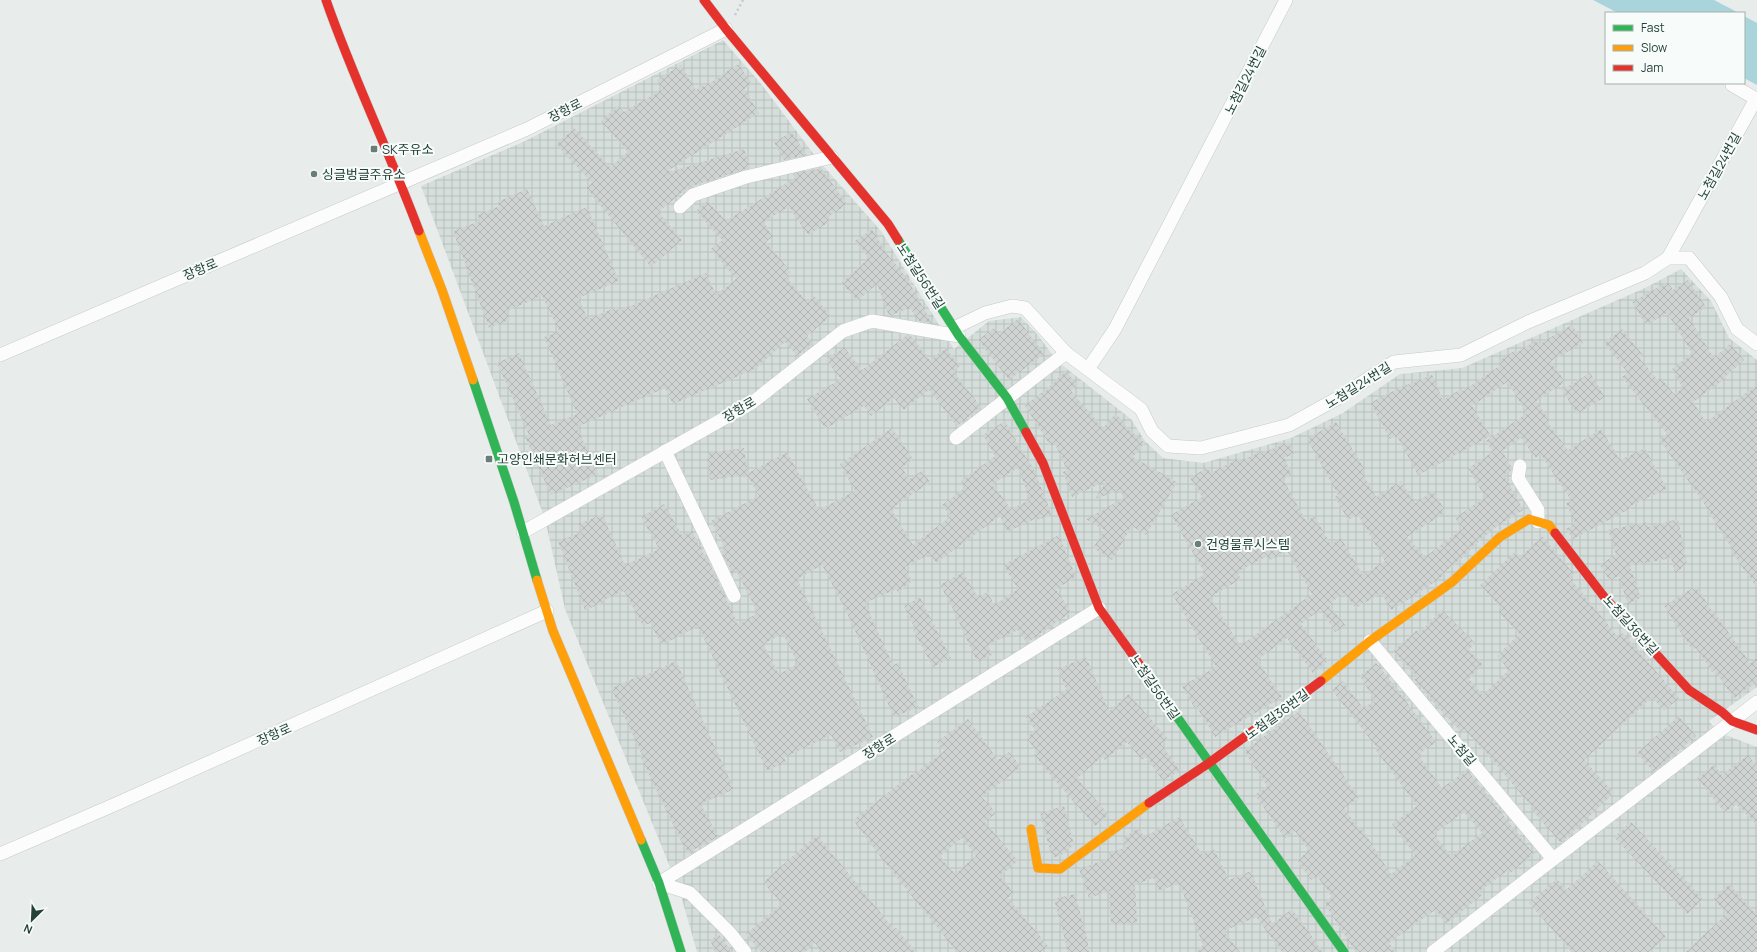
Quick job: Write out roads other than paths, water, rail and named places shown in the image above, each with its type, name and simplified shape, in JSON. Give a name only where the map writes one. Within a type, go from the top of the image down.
[{"type":"street","points":[[326,0],[341,43],[401,183],[442,290],[523,532],[552,631],[659,883],[681,952]]},
{"type":"street","name":"노첨길56번길","points":[[704,0],[726,29],[888,224],[957,332],[1007,398],[1043,463],[1100,608],[1344,952]]},
{"type":"street","name":"노첨길24번길","points":[[1088,369],[1122,315],[1286,0]]},
{"type":"street","name":"장항로","points":[[0,355],[527,129],[726,29]]},
{"type":"street","name":"노첨길24번길","points":[[957,332],[985,312],[1012,306],[1025,308],[1066,354],[1141,409],[1152,431],[1168,446],[1201,448],[1289,425],[1338,398],[1394,362],[1461,355],[1528,322],[1645,273],[1668,258],[1756,100],[1732,85]]},
{"type":"street","points":[[680,207],[693,195],[746,177],[832,157]]},
{"type":"street","points":[[1668,258],[1689,258],[1721,297],[1737,328],[1757,344]]},
{"type":"street","name":"장항로","points":[[523,532],[753,402],[843,331],[872,322],[957,332]]},
{"type":"street","points":[[956,438],[1066,354]]},
{"type":"street","points":[[665,451],[734,596]]},
{"type":"street","points":[[1520,466],[1518,478],[1538,510],[1538,522]]},
{"type":"street","name":"노첨길36번길","points":[[1031,829],[1038,868],[1060,869],[1140,810],[1209,763],[1306,693],[1370,642],[1452,582],[1500,537],[1529,519],[1549,526],[1606,598],[1689,690],[1722,712],[1732,721],[1757,730]]},
{"type":"street","name":"장항로","points":[[659,883],[1100,608]]},
{"type":"street","name":"장항로","points":[[0,854],[124,801],[547,611]]},
{"type":"street","name":"노첨길","points":[[1370,642],[1553,859]]},
{"type":"street","points":[[1434,952],[1757,702]]},
{"type":"street","points":[[659,883],[690,893],[730,932],[746,952]]},
{"type":"water","points":[[1593,0],[1714,0],[1737,12],[1616,12]]},
{"type":"water","points":[[1745,17],[1757,23],[1757,85],[1745,79]]},
{"type":"place","name":"SK주유소","points":[[374,149]]},
{"type":"place","name":"싱글벙글주유소","points":[[314,174]]},
{"type":"place","name":"고양인쇄문화허브센터","points":[[489,459]]},
{"type":"place","name":"건영물류시스템","points":[[1198,544]]}]
